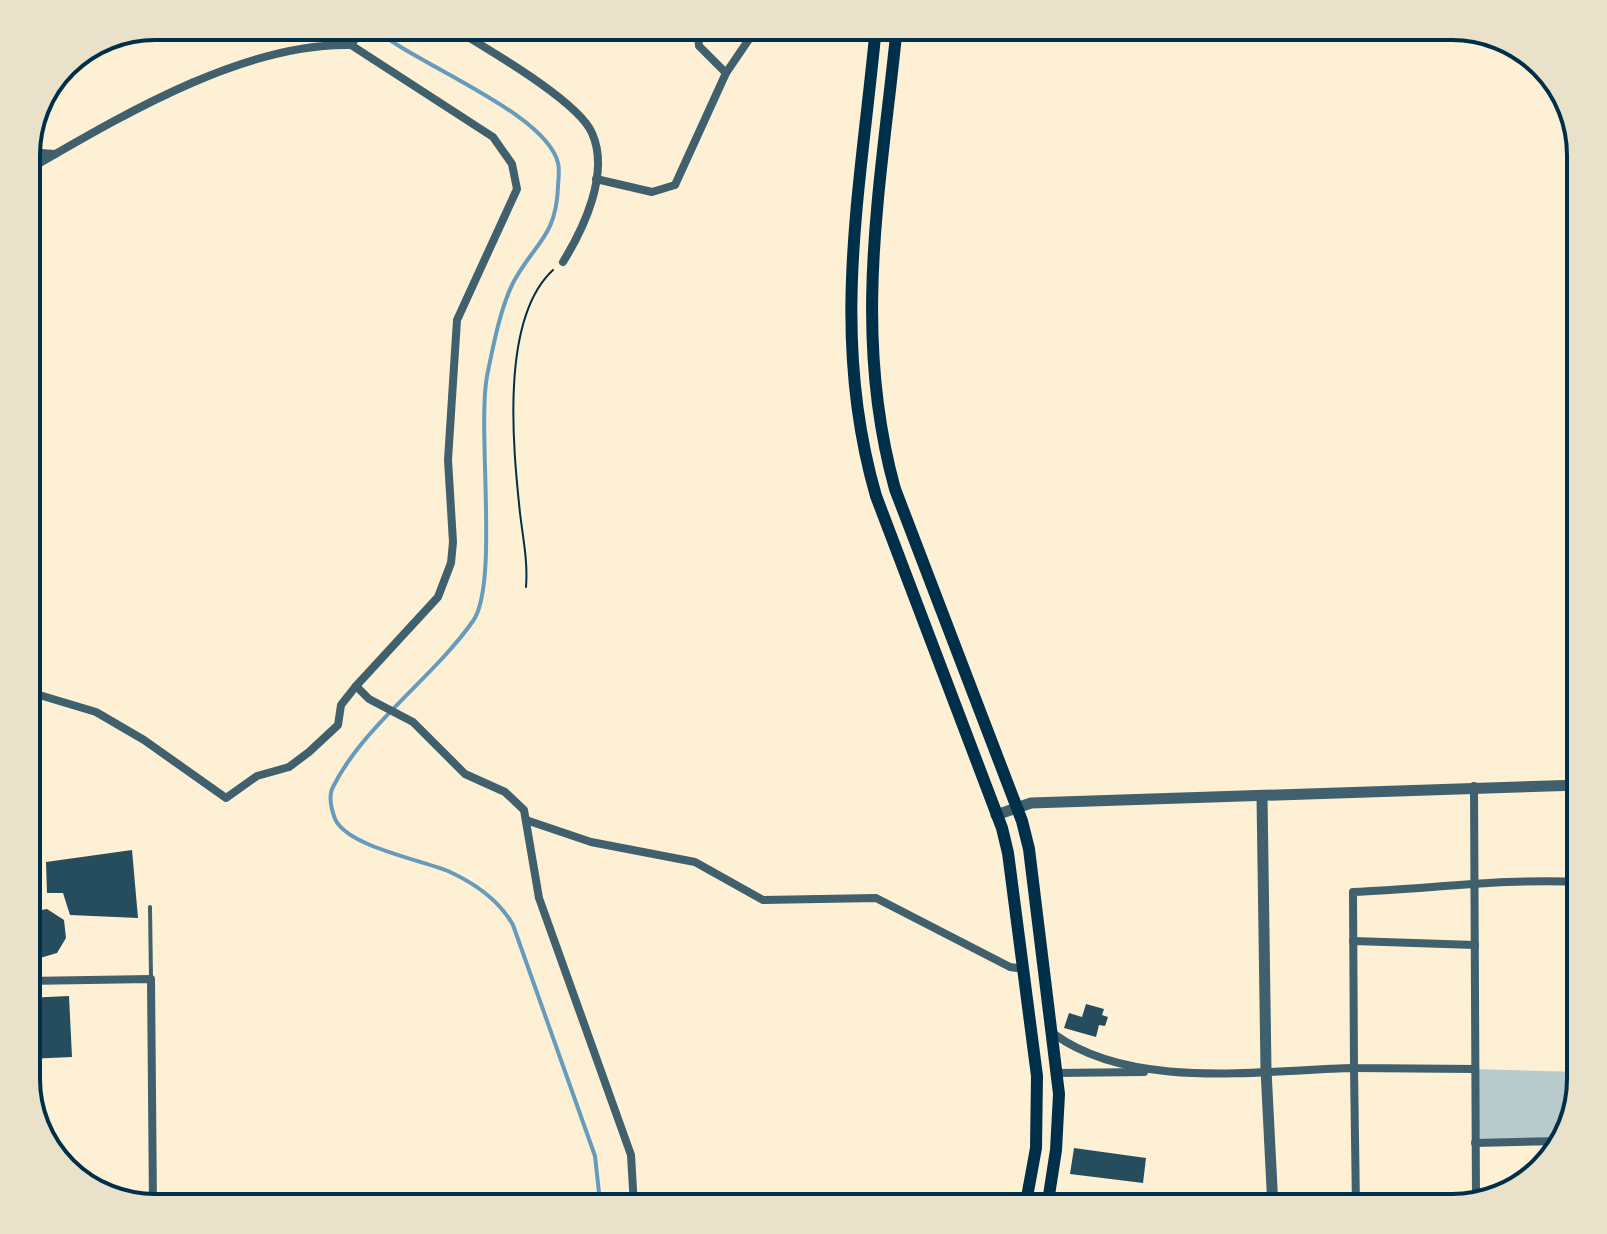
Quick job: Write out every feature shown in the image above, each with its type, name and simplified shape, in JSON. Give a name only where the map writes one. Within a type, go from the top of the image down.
[{"type":"main road","points":[[875,40],[850,293],[850,358],[857,424],[876,496],[996,815],[1013,878],[1038,1094],[1036,1148],[1028,1194]]},
{"type":"main road","points":[[896,40],[870,294],[871,357],[878,421],[895,489],[1016,808],[1034,874],[1057,1073],[1056,1150],[1049,1194]]},
{"type":"street","points":[[351,45],[355,40]]},
{"type":"street","points":[[473,40],[582,116],[594,134],[596,179],[588,214],[563,262]]},
{"type":"street","points":[[698,40],[699,46],[726,73]]},
{"type":"street","points":[[596,179],[652,192],[675,185],[726,73],[748,40]]},
{"type":"street","points":[[40,163],[193,81],[318,44],[351,45],[493,137],[512,164],[517,189],[472,284],[456,328],[448,460],[451,563],[429,612],[356,686],[341,705],[338,725],[289,767],[257,776],[226,798],[144,740],[96,712],[40,695]]},
{"type":"street","points":[[40,153],[56,154]]},
{"type":"street","points":[[356,686],[369,699],[413,722],[465,774],[505,792],[524,810],[539,898],[631,1155],[630,1194]]},
{"type":"street","points":[[996,815],[1031,803],[1567,785]]},
{"type":"street","points":[[1474,786],[1476,1192]]},
{"type":"street","points":[[1262,796],[1266,1070],[1272,1194]]},
{"type":"street","points":[[526,820],[591,842],[695,862],[763,900],[876,898],[1010,967],[1024,969]]},
{"type":"street","points":[[1356,1194],[1353,892],[1473,887],[1497,881],[1567,882]]},
{"type":"street","points":[[1353,941],[1475,945]]},
{"type":"street","points":[[40,981],[151,979],[153,1194]]},
{"type":"street","points":[[1054,1034],[1087,1052],[1157,1072]]},
{"type":"street","points":[[1057,1073],[1474,1069]]},
{"type":"street","points":[[1475,1143],[1548,1141]]},
{"type":"lane","points":[[150,907],[151,979]]},
{"type":"path","points":[[526,587],[528,565],[516,441],[519,339],[540,283],[563,262]]},
{"type":"shaded area","points":[[1474,1069],[1567,1072],[1561,1116],[1548,1141],[1475,1143]]},
{"type":"building","points":[[132,850],[138,918],[70,915],[63,893],[47,893],[46,862]]},
{"type":"building","points":[[47,909],[64,920],[66,938],[57,953],[40,958],[40,910]]},
{"type":"building","points":[[69,996],[72,1057],[40,1058],[40,997]]},
{"type":"building","points":[[1086,1004],[1104,1009],[1102,1015],[1108,1017],[1105,1026],[1099,1025],[1096,1037],[1064,1028],[1069,1013],[1082,1017]]},
{"type":"building","points":[[1074,1148],[1146,1158],[1143,1183],[1070,1174]]},
{"type":"waterway","points":[[390,40],[475,89],[529,125],[548,144],[558,163],[559,175],[553,218],[508,293],[487,376],[484,432],[486,542],[481,602],[473,621],[457,642],[362,743],[331,790],[331,805],[340,827],[352,836],[460,877],[478,887],[507,916],[513,925],[595,1156],[599,1194]]}]
